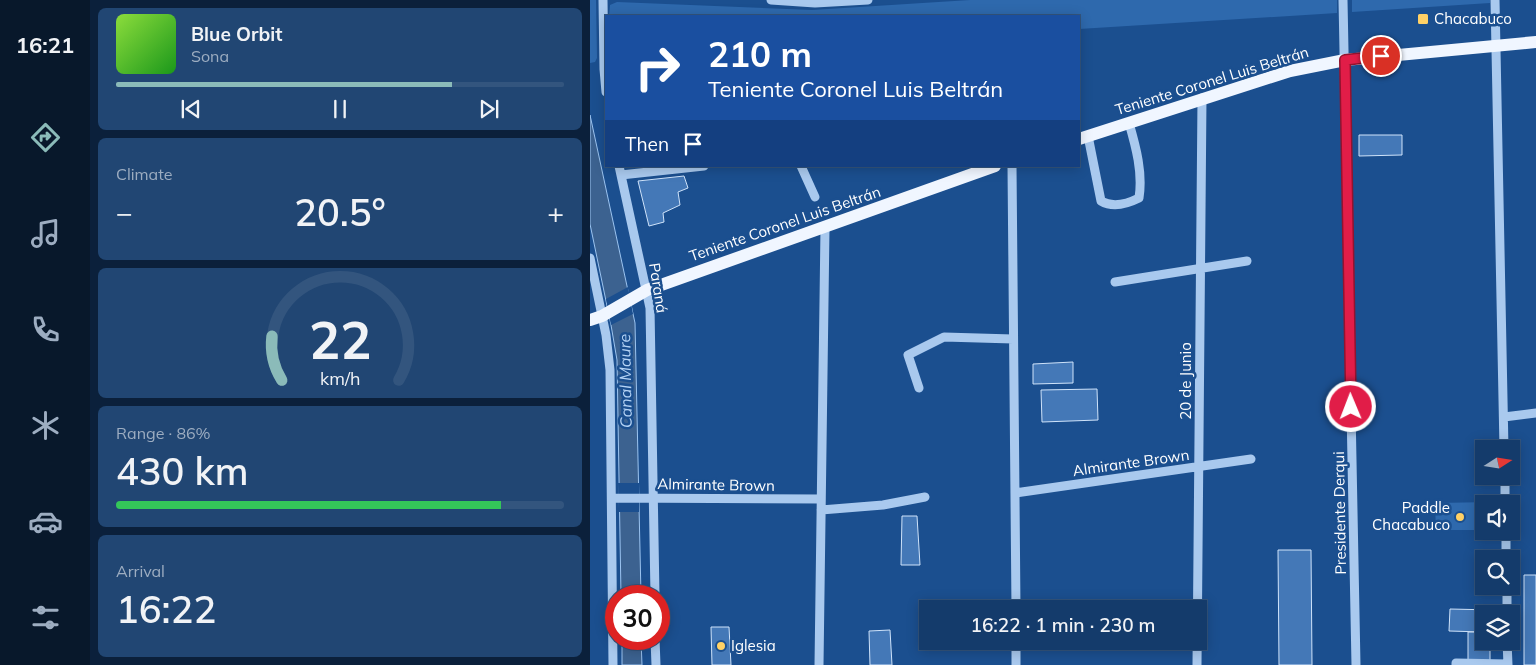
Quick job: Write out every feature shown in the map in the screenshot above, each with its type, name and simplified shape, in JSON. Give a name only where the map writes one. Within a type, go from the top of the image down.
[{"type":"main road","name":"Teniente Coronel Luis Beltrán","points":[[1084,138],[1202,98],[1290,71],[1345,60],[1536,42]]},
{"type":"main road","name":"Teniente Coronel Luis Beltrán","points":[[600,316],[647,290],[992,167]]},
{"type":"street","points":[[603,0],[605,84]]},
{"type":"street","points":[[770,0],[815,2],[868,0]]},
{"type":"street","name":"Presidente Derqui","points":[[1343,0],[1356,665]]},
{"type":"street","points":[[1495,0],[1504,440]]},
{"type":"street","name":"20 de Junio","points":[[1197,665],[1202,98]]},
{"type":"street","points":[[1084,138],[1101,201],[1108,205],[1130,202],[1139,198],[1141,188],[1138,154],[1129,123]]},
{"type":"street","points":[[620,170],[683,167]]},
{"type":"street","points":[[802,167],[815,197]]},
{"type":"street","points":[[1012,167],[1016,600]]},
{"type":"street","name":"Paraná","points":[[620,170],[650,308],[655,585]]},
{"type":"street","points":[[819,665],[825,228]]},
{"type":"street","points":[[590,258],[610,370],[615,498],[613,665]]},
{"type":"street","points":[[1114,282],[1246,262]]},
{"type":"street","points":[[919,388],[908,356],[944,337],[1013,339]]},
{"type":"street","points":[[1504,417],[1536,413]]},
{"type":"street","name":"Almirante Brown","points":[[1014,493],[1251,460]]},
{"type":"street","points":[[821,510],[874,506],[926,497]]},
{"type":"street","name":"Almirante Brown","points":[[615,498],[821,500]]},
{"type":"street","points":[[655,650],[656,665]]},
{"type":"street","points":[[1016,650],[1016,665]]},
{"type":"street","points":[[1456,665],[1456,663],[1508,665],[1508,650]]},
{"type":"shaded area","points":[[590,0],[596,0],[597,58],[595,62],[590,63]]},
{"type":"shaded area","points":[[970,0],[1337,0],[1337,13],[1080,29],[1080,15],[609,15],[610,5],[617,2],[812,10]]},
{"type":"shaded area","points":[[1352,0],[1490,0],[1490,3],[1352,12]]},
{"type":"shaded area","name":"Paddle Chacabuco","points":[[1475,502],[1475,530],[1436,530],[1435,503]]},
{"type":"water","name":"Canal Maure","points":[[590,115],[635,323],[641,585],[621,585],[617,360],[590,224]]},
{"type":"water","points":[[622,650],[641,650],[642,665],[622,665]]},
{"type":"pier","points":[[628,287],[633,314],[611,325],[606,299]]},
{"type":"pier","points":[[618,483],[639,483],[639,512],[619,512]]},
{"type":"building","points":[[1359,135],[1402,135],[1402,155],[1359,156]]},
{"type":"building","points":[[684,176],[688,188],[678,192],[680,205],[663,213],[664,222],[649,226],[638,181]]},
{"type":"building","points":[[1073,362],[1073,383],[1033,384],[1033,364]]},
{"type":"building","points":[[1097,389],[1098,420],[1042,422],[1041,390]]},
{"type":"building","points":[[902,516],[917,516],[920,565],[901,565]]},
{"type":"building","points":[[1278,550],[1311,550],[1312,665],[1279,665]]},
{"type":"building","points":[[1524,575],[1536,575],[1536,665],[1524,665]]},
{"type":"building","points":[[1450,609],[1475,610],[1475,632],[1449,631]]},
{"type":"building","name":"Iglesia","points":[[711,627],[729,627],[731,665],[712,665]]},
{"type":"building","points":[[890,630],[892,665],[870,665],[869,631]]},
{"type":"building","points":[[1468,632],[1475,632],[1475,650],[1490,650],[1490,665],[1468,665]]},
{"type":"place","name":"Chacabuco","points":[[1423,19]]},
{"type":"place","name":"Paddle Chacabuco","points":[[1460,517]]},
{"type":"place","name":"Iglesia","points":[[721,646]]},
{"type":"route","points":[[1351,407],[1345,60],[1381,56]]}]
